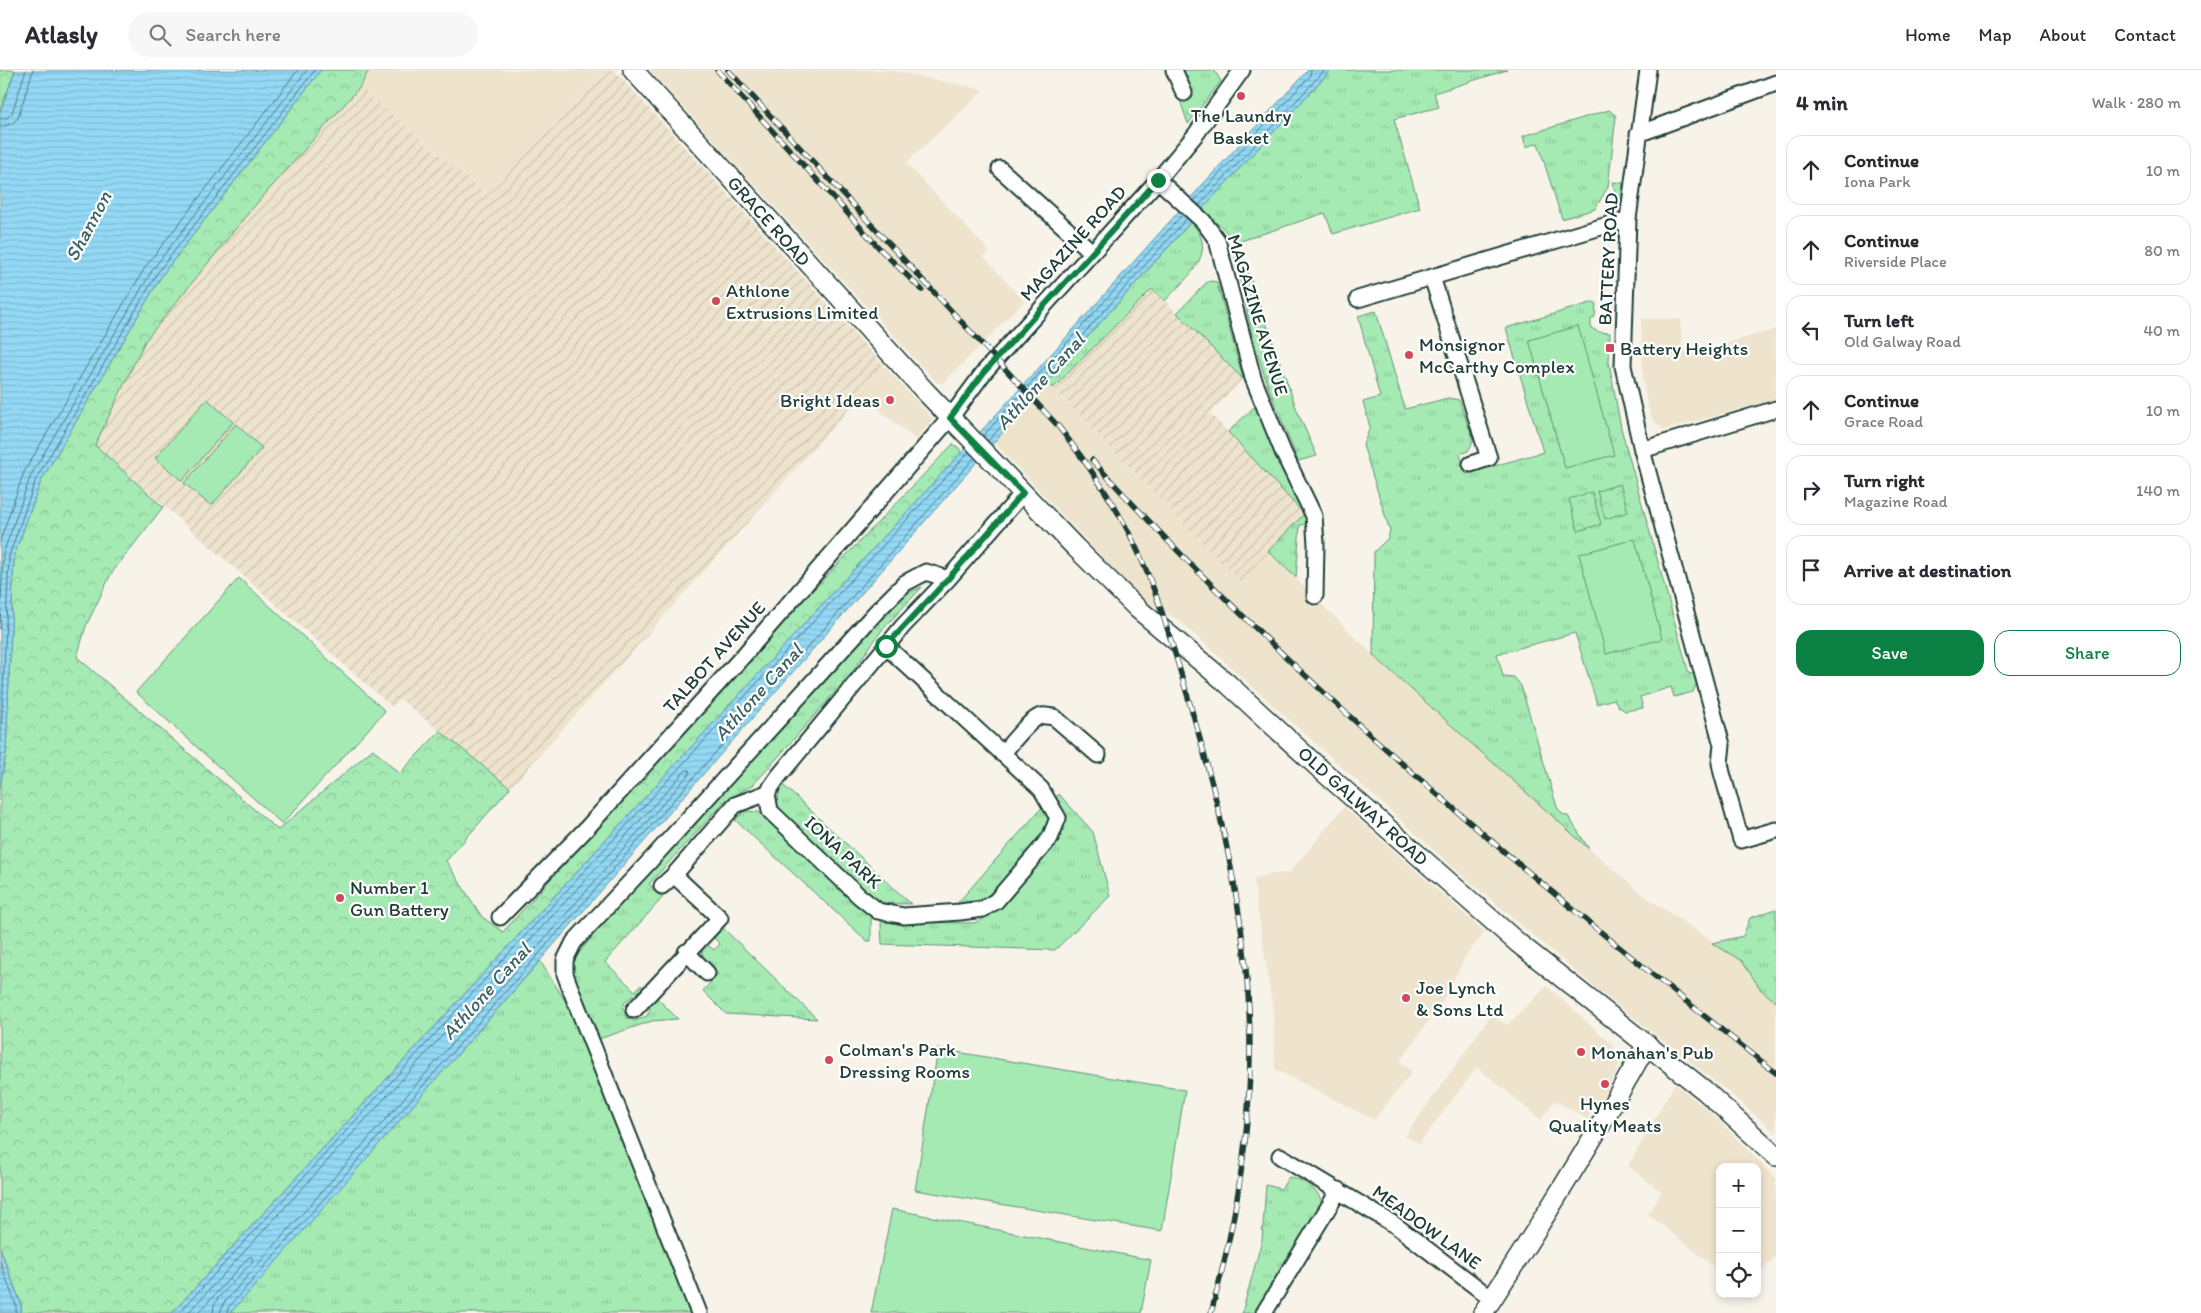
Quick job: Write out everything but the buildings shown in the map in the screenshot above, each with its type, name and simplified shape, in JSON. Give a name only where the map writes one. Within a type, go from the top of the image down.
[{"type":"main road","name":"GRACE ROAD","points":[[633,70],[870,332],[968,436]]},
{"type":"main road","name":"OLD GALWAY ROAD","points":[[968,436],[1138,609],[1221,678],[1318,767],[1518,943],[1708,1094],[1776,1156]]},
{"type":"main road","points":[[1488,1308],[1617,1098],[1647,1044]]},
{"type":"street","points":[[1174,70],[1184,93]]},
{"type":"street","name":"MAGAZINE ROAD","points":[[950,418],[985,371],[1158,180],[1196,134],[1242,70]]},
{"type":"street","name":"BATTERY ROAD","points":[[1648,70],[1628,219],[1623,366],[1642,450],[1722,745],[1720,763],[1741,840],[1776,830]]},
{"type":"street","points":[[1638,134],[1776,83]]},
{"type":"street","points":[[1000,169],[1092,252]]},
{"type":"street","name":"MAGAZINE AVENUE","points":[[1158,180],[1182,204],[1203,221],[1217,240],[1247,359],[1283,452],[1314,516],[1316,544],[1315,596]]},
{"type":"street","points":[[1358,299],[1628,219]]},
{"type":"street","points":[[1432,277],[1489,458],[1471,464]]},
{"type":"street","points":[[1642,450],[1776,409]]},
{"type":"street","name":"TALBOT AVENUE","points":[[500,917],[586,829],[744,655],[950,418]]},
{"type":"street","points":[[662,886],[674,875],[735,805],[767,793],[903,626],[948,579],[1023,493]]},
{"type":"street","points":[[699,1313],[574,998],[565,974],[565,960],[574,942],[648,864],[905,582],[926,572],[948,579]]},
{"type":"street","name":"IONA PARK","points":[[767,793],[770,811],[859,896],[878,911],[904,916],[983,909],[996,901],[1050,838],[1057,823],[1056,813],[1040,789],[886,646]]},
{"type":"street","points":[[1002,754],[1033,721],[1040,716],[1047,716],[1054,717],[1098,755]]},
{"type":"street","points":[[634,1010],[686,952],[720,918],[674,875]]},
{"type":"street","points":[[686,952],[707,973]]},
{"type":"street","name":"MEADOW LANE","points":[[1280,1156],[1395,1225],[1488,1308]]},
{"type":"street","points":[[1264,1313],[1339,1190]]},
{"type":"shaded area","points":[[369,70],[607,70],[487,195],[360,87]]},
{"type":"shaded area","points":[[607,70],[614,70],[886,368],[510,788],[400,699],[392,707],[95,445],[145,341],[250,211],[360,87],[487,195]]},
{"type":"shaded area","points":[[649,70],[891,70],[984,90],[906,163],[989,251],[984,257],[1024,301],[944,383],[937,383]]},
{"type":"shaded area","points":[[1153,289],[1243,379],[1210,413],[1304,514],[1240,582],[1053,388]]},
{"type":"shaded area","points":[[1641,319],[1681,319],[1682,349],[1690,354],[1776,329],[1776,399],[1664,430],[1652,419],[1647,403],[1643,382]]},
{"type":"shaded area","points":[[886,368],[933,419],[916,440],[861,395]]},
{"type":"shaded area","points":[[1047,382],[1240,581],[1268,551],[1373,655],[1589,849],[1646,897],[1742,961],[1761,990],[1776,1002],[1776,1133],[1721,1086],[1598,990],[1464,877],[1177,619],[1143,600],[994,443]]},
{"type":"shaded area","points":[[1344,807],[1485,932],[1466,956],[1441,1004],[1400,1061],[1412,1072],[1374,1120],[1275,1069],[1273,1010],[1253,879],[1271,874],[1289,873]]},
{"type":"shaded area","points":[[1547,986],[1612,1044],[1620,1063],[1609,1088],[1587,1119],[1555,1100],[1541,1120],[1477,1067],[1419,1144],[1405,1136],[1491,1015],[1507,1025]]},
{"type":"shaded area","points":[[1675,1083],[1711,1113],[1761,1163],[1716,1163],[1716,1268],[1648,1214],[1662,1192],[1628,1166]]},
{"type":"shaded area","points":[[1761,1163],[1776,1178],[1776,1256],[1761,1271]]},
{"type":"green space","points":[[0,70],[15,70],[0,112]]},
{"type":"green space","points":[[321,70],[369,70],[360,87],[250,211],[145,341],[95,445],[163,507],[111,574],[86,626],[77,657],[278,830],[373,749],[399,774],[440,731],[510,788],[446,861],[482,917],[503,932],[792,612],[953,444],[959,448],[961,453],[172,1313],[21,1313],[21,1304],[0,1248],[0,788],[6,753],[14,556],[41,481],[162,275]]},
{"type":"green space","points":[[1179,70],[1214,70],[1221,81],[1188,124],[1180,100],[1189,95]]},
{"type":"green space","points":[[1331,70],[1507,70],[1434,93],[1439,107],[1394,119],[1420,208],[1333,234],[1325,213],[1241,241],[1234,241],[1222,227],[1200,211]]},
{"type":"green space","points":[[1609,110],[1616,116],[1608,187],[1595,209],[1562,219],[1538,143],[1526,147],[1523,136]]},
{"type":"green space","points":[[1613,182],[1623,183],[1621,207],[1618,210]]},
{"type":"green space","points":[[1191,222],[1199,234],[1202,245],[1197,265],[1190,274],[1165,301],[1152,289],[1053,388],[1047,382]]},
{"type":"green space","points":[[1242,255],[1298,413],[1317,456],[1298,461],[1267,384],[1252,335],[1235,257]]},
{"type":"green space","points":[[1210,281],[1217,282],[1243,379],[1177,313]]},
{"type":"green space","points":[[1596,303],[1595,317],[1591,319],[1591,328],[1599,332],[1610,333],[1609,362],[1621,428],[1689,674],[1696,673],[1698,681],[1693,692],[1674,697],[1671,687],[1640,697],[1643,708],[1625,711],[1618,706],[1614,699],[1597,704],[1575,633],[1497,654],[1503,676],[1514,677],[1521,686],[1557,807],[1562,814],[1568,816],[1589,849],[1373,655],[1374,552],[1388,538],[1390,531],[1363,445],[1370,427],[1363,402],[1380,397],[1358,316],[1376,311],[1405,409],[1448,398],[1459,400],[1472,436],[1472,444],[1468,451],[1460,454],[1466,474],[1543,452],[1506,328]]},
{"type":"green space","points":[[1578,326],[1614,455],[1565,468],[1529,340]]},
{"type":"green space","points":[[207,399],[233,422],[182,481],[155,458]]},
{"type":"green space","points":[[1253,408],[1257,408],[1280,465],[1308,515],[1309,524],[1300,525],[1296,578],[1268,551],[1304,514],[1228,432]]},
{"type":"green space","points":[[236,424],[262,448],[211,506],[184,483]]},
{"type":"green space","points":[[1620,484],[1628,512],[1605,519],[1597,491]]},
{"type":"green space","points":[[1592,492],[1601,524],[1578,531],[1569,499]]},
{"type":"green space","points":[[1635,539],[1662,639],[1606,654],[1579,554]]},
{"type":"green space","points":[[239,578],[385,711],[282,824],[136,692]]},
{"type":"green space","points":[[922,587],[882,630],[850,675],[753,785],[724,802],[649,884],[663,897],[605,962],[635,991],[641,985],[646,990],[640,997],[633,996],[625,1002],[623,1008],[627,1018],[635,1021],[647,1016],[650,1010],[648,1004],[656,997],[678,1019],[652,1021],[596,1040],[703,1313],[230,1313],[540,961],[566,1002],[581,1035],[572,967],[575,958],[594,934],[903,595]]},
{"type":"green space","points":[[781,783],[911,904],[882,903],[846,874],[783,815],[777,804]]},
{"type":"green space","points":[[1059,794],[1093,832],[1110,896],[1055,950],[882,944],[881,922],[974,923],[988,916],[1030,874],[1060,836],[1065,824],[1062,812],[1055,798]]},
{"type":"green space","points":[[1045,804],[1051,818],[1048,833],[985,898],[977,902],[954,907]]},
{"type":"green space","points":[[744,811],[759,812],[871,915],[871,941],[867,941],[735,820]]},
{"type":"green space","points":[[1776,909],[1776,1002],[1761,990],[1742,961],[1712,943],[1743,936],[1750,918]]},
{"type":"green space","points":[[723,928],[817,1019],[726,1014],[703,991],[718,974],[705,960],[702,952],[703,948],[705,943],[714,950],[720,944],[713,937],[719,929]]},
{"type":"green space","points":[[938,1049],[1185,1090],[1162,1231],[915,1190]]},
{"type":"green space","points":[[1289,1177],[1300,1180],[1315,1190],[1321,1199],[1322,1205],[1256,1313],[1242,1313],[1262,1240],[1266,1185],[1281,1189]]},
{"type":"green space","points":[[892,1209],[1151,1260],[1141,1313],[871,1313]]},
{"type":"water","name":"Shannon","points":[[321,70],[162,275],[41,481],[14,556],[6,753],[0,788],[0,112],[15,71]]},
{"type":"water","name":"Athlone Canal","points":[[1308,70],[1331,70],[1214,196],[1047,382],[253,1288],[230,1313],[172,1313],[1037,370]]},
{"type":"water","points":[[0,1248],[21,1304],[21,1313],[0,1313]]},
{"type":"railway","points":[[717,70],[881,250],[922,290]]},
{"type":"railway","points":[[728,70],[1058,426],[1109,497],[1126,527],[1149,577],[1162,612],[1197,729],[1221,821],[1239,914],[1249,1008],[1249,1088],[1244,1153],[1227,1250],[1211,1313]]},
{"type":"railway","points":[[1092,460],[1171,544],[1252,625],[1336,704],[1508,855],[1776,1073]]},
{"type":"place","name":"The Laundry Basket","points":[[1241,96]]},
{"type":"place","name":"Athlone Extrusions Limited","points":[[716,301]]},
{"type":"place","name":"Battery Heights","points":[[1610,348]]},
{"type":"place","name":"Monsignor McCarthy Complex","points":[[1409,355]]},
{"type":"place","name":"Bright Ideas","points":[[890,400]]},
{"type":"place","name":"Number 1 Gun Battery","points":[[340,898]]},
{"type":"place","name":"Joe Lynch & Sons Ltd","points":[[1406,998]]},
{"type":"place","name":"Monahan's Pub","points":[[1581,1052]]},
{"type":"place","name":"Colman's Park Dressing Rooms","points":[[829,1060]]},
{"type":"place","name":"Hynes Quality Meats","points":[[1605,1084]]},
{"type":"route","points":[[886,646],[925,605],[1023,493],[950,418],[985,371],[1158,180]]}]
